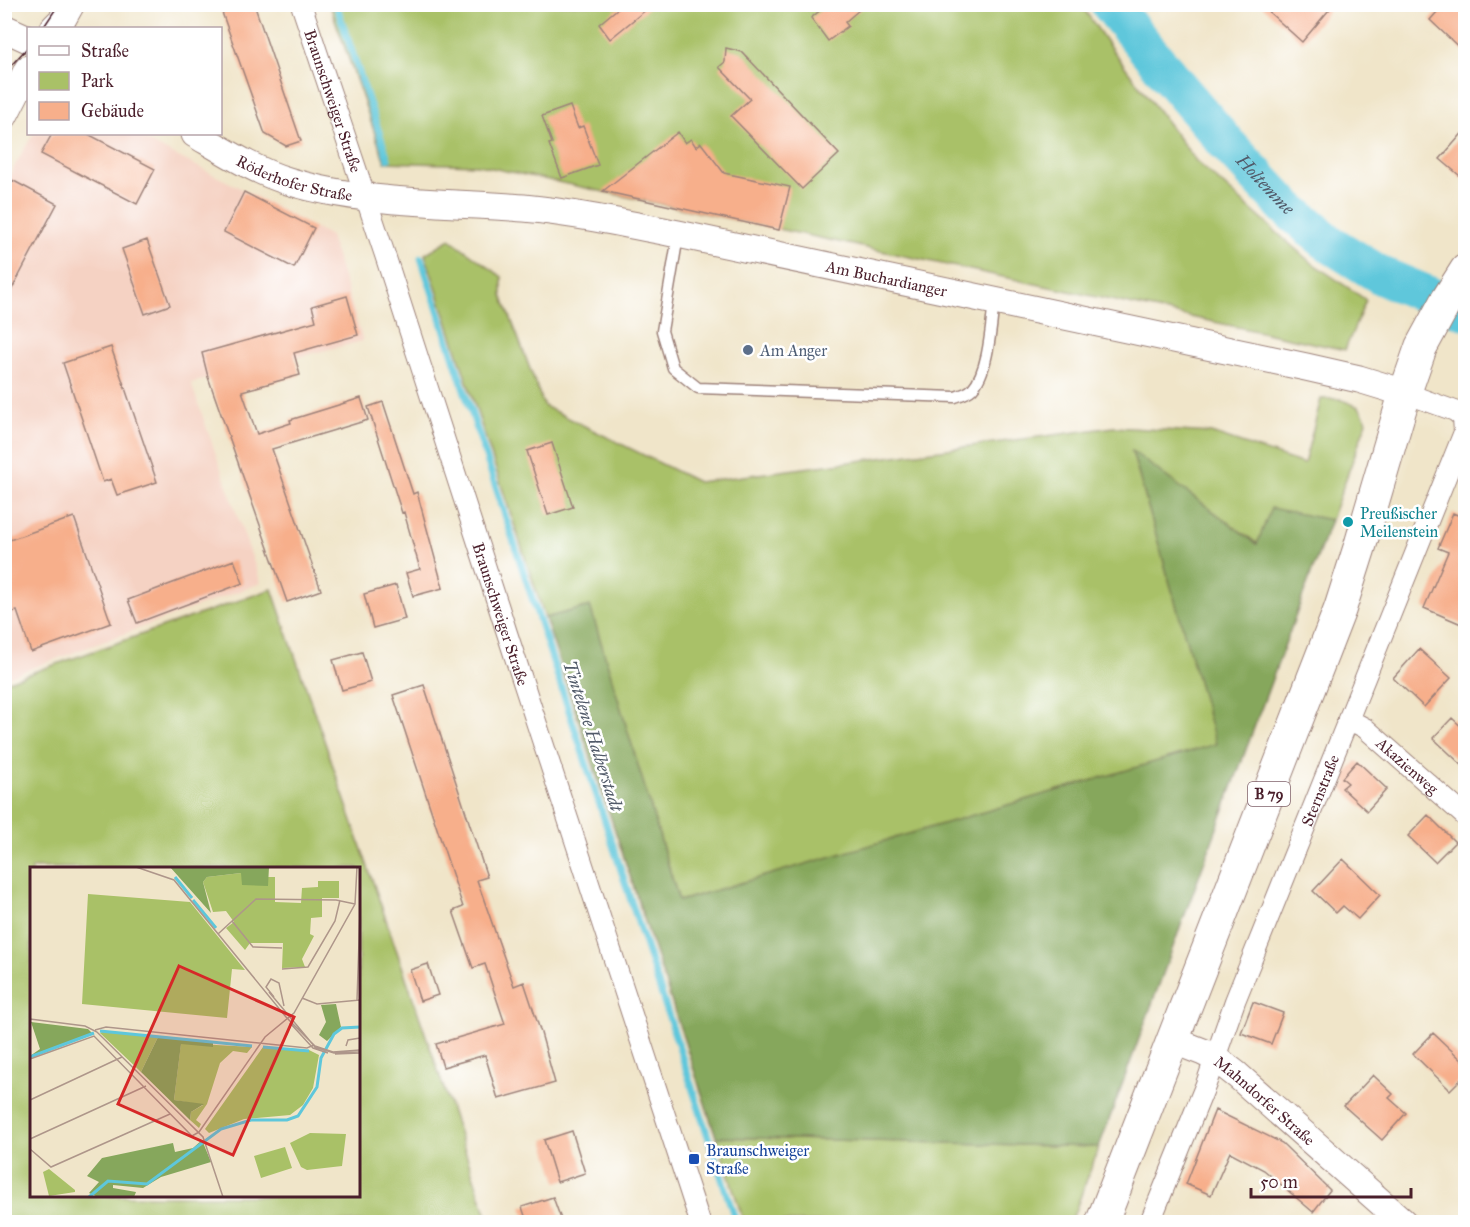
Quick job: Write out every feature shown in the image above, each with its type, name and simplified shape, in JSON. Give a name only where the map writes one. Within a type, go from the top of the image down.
[{"type":"main road","points":[[43,27],[50,4]]},
{"type":"main road","points":[[55,27],[71,4]]},
{"type":"main road","points":[[4,28],[27,39]]},
{"type":"main road","points":[[4,116],[27,71]]},
{"type":"main road","name":"Röderhofer Straße","points":[[197,135],[273,176],[320,189],[365,196]]},
{"type":"main road","name":"Am Buchardianger","points":[[365,196],[528,209],[588,217],[678,234],[1349,376],[1405,393]]},
{"type":"main road","name":"B 79","points":[[1102,1222],[1340,609],[1421,347],[1466,270]]},
{"type":"main road","name":"Mahndorfer Straße","points":[[1172,1040],[1215,1058],[1237,1075],[1403,1222]]},
{"type":"street","name":"Braunschweiger Straße","points":[[301,4],[700,1222]]},
{"type":"street","name":"Sternstraße","points":[[1150,1222],[1235,1001],[1464,432],[1463,418],[1455,411],[1405,393]]},
{"type":"street","name":"Akazienweg","points":[[1348,719],[1365,728],[1466,817]]},
{"type":"lane","points":[[678,234],[662,331],[673,368],[698,388],[955,397],[971,391],[982,376],[994,300]]},
{"type":"shaded area","points":[[32,135],[135,135],[330,236],[363,341],[191,383],[261,583],[5,678],[5,183]]},
{"type":"green space","points":[[330,5],[1081,5],[1196,161],[1308,260],[1366,300],[1345,350],[478,165],[385,162]]},
{"type":"green space","points":[[450,239],[502,277],[502,295],[544,406],[698,482],[1114,427],[1211,433],[1304,464],[1321,399],[1340,399],[1359,407],[1367,421],[1331,520],[1271,509],[1258,544],[1132,452],[1217,744],[679,901],[590,607],[545,618],[425,254]]},
{"type":"green space","points":[[1132,451],[1257,544],[1271,508],[1331,520],[1099,1147],[716,1137],[545,618],[590,606],[679,901],[1216,744]]},
{"type":"green space","points":[[272,589],[489,1222],[5,1222],[5,682]]},
{"type":"green space","points":[[716,1137],[1099,1147],[1071,1222],[744,1222]]},
{"type":"building","points":[[219,4],[254,4],[301,141],[286,146],[265,134]]},
{"type":"building","points":[[623,4],[653,4],[610,39],[599,24]]},
{"type":"building","points":[[828,4],[866,4],[845,22],[848,26],[828,41],[811,18]]},
{"type":"building","points":[[1260,4],[1334,4],[1302,42]]},
{"type":"building","points":[[1444,4],[1466,4],[1466,54],[1430,20]]},
{"type":"building","points":[[726,48],[742,52],[839,154],[802,189],[731,116],[750,99],[719,67],[725,62]]},
{"type":"building","points":[[570,106],[578,128],[583,126],[598,165],[562,178],[549,144],[552,143],[542,116]]},
{"type":"building","points":[[1466,129],[1466,181],[1440,159]]},
{"type":"building","points":[[678,132],[685,143],[691,139],[696,147],[701,143],[724,173],[790,187],[779,230],[603,191]]},
{"type":"building","points":[[51,135],[90,135],[155,169],[137,204],[41,154]]},
{"type":"building","points":[[12,180],[57,204],[4,304],[4,194]]},
{"type":"building","points":[[244,192],[314,228],[294,268],[224,232]]},
{"type":"building","points":[[147,240],[170,305],[145,314],[122,249]]},
{"type":"building","points":[[347,296],[358,335],[294,353],[300,375],[242,391],[257,434],[291,423],[290,420],[361,398],[368,420],[272,449],[321,590],[287,602],[208,377],[202,353],[316,321],[312,306]]},
{"type":"building","points":[[111,347],[157,482],[117,495],[111,479],[103,482],[63,363]]},
{"type":"building","points":[[383,402],[413,494],[417,492],[443,588],[413,596],[406,573],[420,569],[404,512],[402,513],[368,407]]},
{"type":"building","points":[[552,443],[573,507],[548,515],[527,451]]},
{"type":"building","points":[[1465,510],[1466,626],[1424,608],[1448,552],[1438,548],[1453,513],[1462,517]]},
{"type":"building","points":[[74,517],[111,623],[31,652],[17,611],[4,615],[4,542]]},
{"type":"building","points":[[234,560],[243,583],[137,623],[128,600]]},
{"type":"building","points":[[396,585],[405,619],[373,628],[364,594]]},
{"type":"building","points":[[1419,649],[1451,678],[1424,707],[1393,678]]},
{"type":"building","points":[[362,652],[371,682],[342,690],[333,660]]},
{"type":"building","points":[[424,685],[487,877],[477,880],[514,986],[524,982],[555,1083],[498,1099],[485,1055],[443,1067],[436,1044],[505,1024],[485,964],[473,968],[453,911],[463,907],[393,695]]},
{"type":"building","points":[[1452,718],[1466,731],[1466,769],[1433,738]]},
{"type":"building","points":[[1357,761],[1387,789],[1367,811],[1342,788],[1348,783],[1342,778]]},
{"type":"building","points":[[1428,815],[1455,842],[1435,862],[1408,836]]},
{"type":"building","points":[[1343,859],[1380,895],[1358,919],[1343,906],[1336,913],[1313,891]]},
{"type":"building","points":[[428,964],[438,995],[420,1001],[410,970]]},
{"type":"building","points":[[1253,1002],[1283,1013],[1271,1044],[1241,1033]]},
{"type":"building","points":[[1433,1033],[1466,1064],[1466,1074],[1450,1090],[1413,1054]]},
{"type":"building","points":[[1373,1075],[1393,1094],[1389,1098],[1406,1113],[1382,1140],[1344,1106]]},
{"type":"building","points":[[1215,1110],[1282,1143],[1330,1190],[1313,1212],[1264,1170],[1230,1152],[1211,1195],[1186,1184]]},
{"type":"building","points":[[572,1131],[585,1173],[557,1182],[544,1140]]},
{"type":"building","points":[[553,1197],[562,1222],[527,1222],[522,1207]]},
{"type":"waterway","name":"Tintelene Halberstadt","points":[[336,4],[388,159]]},
{"type":"waterway","name":"Holtemme","points":[[1110,4],[1227,144],[1285,206],[1330,244],[1382,276],[1466,311]]},
{"type":"waterway","name":"Tintelene Halberstadt","points":[[421,258],[736,1222]]},
{"type":"tram line","points":[[44,27],[59,4]]},
{"type":"tram line","points":[[4,73],[27,48]]},
{"type":"place","name":"Am Anger","points":[[748,350]]},
{"type":"place","name":"Preußischer Meilenstein","points":[[1348,522]]},
{"type":"place","name":"Braunschweiger Straße","points":[[694,1159]]}]
